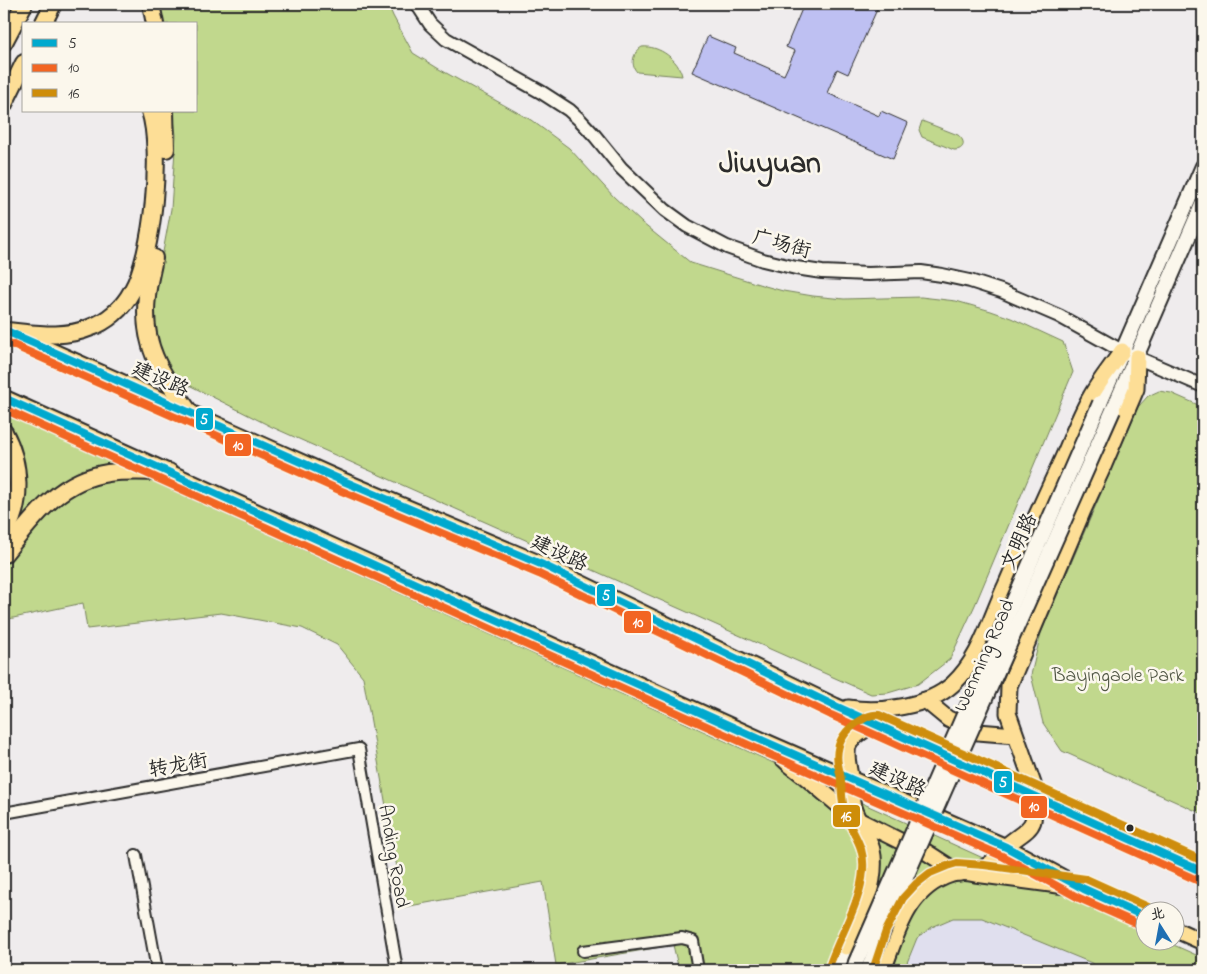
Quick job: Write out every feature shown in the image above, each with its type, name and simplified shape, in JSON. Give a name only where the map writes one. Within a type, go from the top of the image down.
[{"type":"highway","points":[[4,42],[24,4]]},
{"type":"highway","points":[[44,22],[53,4]]},
{"type":"highway","points":[[151,4],[155,22]]},
{"type":"highway","points":[[4,104],[22,67]]},
{"type":"highway","points":[[4,111],[22,93]]},
{"type":"highway","points":[[5,330],[55,335],[79,332],[107,319],[130,296],[136,284],[147,246],[152,212],[156,144],[150,112]]},
{"type":"highway","points":[[166,112],[163,206],[147,294],[146,321],[150,346],[155,359],[173,390],[190,413]]},
{"type":"highway","points":[[4,432],[15,459],[17,487],[12,520],[4,534]]},
{"type":"highway","points":[[4,554],[52,498],[79,481],[108,473],[169,472]]},
{"type":"main road","points":[[835,706],[876,710],[908,706],[925,700],[942,693],[954,683],[976,654],[1000,596],[1090,397],[1122,351],[1203,166]]},
{"type":"main road","points":[[884,966],[904,917],[914,900],[923,890],[950,875],[985,868],[1031,826],[1034,817],[1033,796],[1008,713],[1009,686],[1082,510],[1102,469],[1136,389],[1137,357],[1203,203]]},
{"type":"main road","name":"建设路","points":[[5,330],[340,480],[543,565],[835,706],[1203,872]]},
{"type":"main road","name":"文明路","points":[[854,970],[1122,351]]},
{"type":"main road","name":"Wenming Road","points":[[868,970],[913,861],[1137,357]]},
{"type":"main road","name":"建设路","points":[[4,398],[768,743],[1006,847],[1084,889],[1134,912]]},
{"type":"main road","points":[[925,700],[948,719],[978,732],[1015,735]]},
{"type":"main road","points":[[846,947],[866,901],[873,874],[873,856],[869,840],[852,804],[847,754],[848,746],[856,736],[875,724],[884,713],[892,708]]},
{"type":"main road","points":[[768,743],[789,764],[860,822],[923,850],[959,873],[1084,889]]},
{"type":"main road","points":[[1184,933],[1203,942]]},
{"type":"street","name":"广场街","points":[[417,4],[430,24],[446,39],[541,92],[569,110],[595,136],[621,168],[665,210],[688,226],[727,247],[763,260],[822,272],[868,274],[921,272],[970,281],[1008,294],[1059,316],[1122,351],[1203,386]]},
{"type":"street","name":"转龙街","points":[[4,813],[358,748]]},
{"type":"street","name":"Anding Road","points":[[358,748],[397,970]]},
{"type":"street","points":[[136,855],[157,970]]},
{"type":"street","points":[[583,951],[682,938],[693,941],[698,970]]},
{"type":"street","points":[[838,970],[846,947]]},
{"type":"shaded area","points":[[953,918],[982,918],[1094,964],[1091,970],[904,970],[917,938],[932,927]]},
{"type":"green space","points":[[160,4],[388,4],[413,53],[531,120],[569,148],[614,197],[642,223],[691,263],[783,291],[813,296],[844,299],[921,297],[956,301],[1011,318],[1063,342],[1073,372],[975,605],[950,659],[918,684],[888,693],[871,694],[272,427],[179,380],[161,357],[154,325],[155,295],[171,209],[176,135],[173,112],[198,112],[198,22],[163,22]]},
{"type":"green space","points":[[642,47],[655,48],[673,59],[682,76],[637,72],[633,62],[636,52]]},
{"type":"green space","points":[[922,121],[958,135],[963,142],[962,147],[954,150],[922,137],[919,130]]},
{"type":"green space","name":"Bayingaole Park","points":[[1159,391],[1171,393],[1203,407],[1203,814],[1062,751],[1043,723],[1031,675],[1041,633],[1138,407],[1148,396]]},
{"type":"green space","points":[[4,414],[1134,926],[1134,952],[1184,952],[1184,950],[1203,958],[1203,970],[1091,970],[1094,964],[982,918],[953,918],[932,927],[917,938],[904,970],[679,970],[673,945],[556,965],[543,882],[404,907],[363,677],[337,645],[302,628],[221,613],[87,629],[83,603],[4,620]]},
{"type":"building","points":[[804,4],[879,5],[848,74],[837,69],[827,93],[879,116],[881,111],[908,123],[893,159],[692,72],[708,36],[736,48],[734,53],[784,75],[795,51],[786,47]]},
{"type":"transit line","name":"5","points":[[4,330],[341,480],[543,565],[835,706],[1203,872]]},
{"type":"transit line","name":"10","points":[[4,341],[337,489],[539,574],[831,715],[1199,881]]},
{"type":"transit line","name":"5","points":[[4,398],[768,743],[1006,847],[1084,889],[1134,912]]},
{"type":"transit line","name":"10","points":[[4,409],[764,752],[1002,856],[1079,898],[1134,922]]},
{"type":"transit line","name":"16","points":[[829,967],[854,907],[863,870],[861,848],[846,816],[842,799],[841,778],[837,758],[838,752],[846,732],[855,724],[872,715],[879,715],[1203,861]]},
{"type":"transit line","name":"16","points":[[874,967],[886,931],[903,898],[930,873],[957,863],[1086,879],[1137,902]]},
{"type":"district","name":"Jiuyuan","points":[[770,162]]}]
